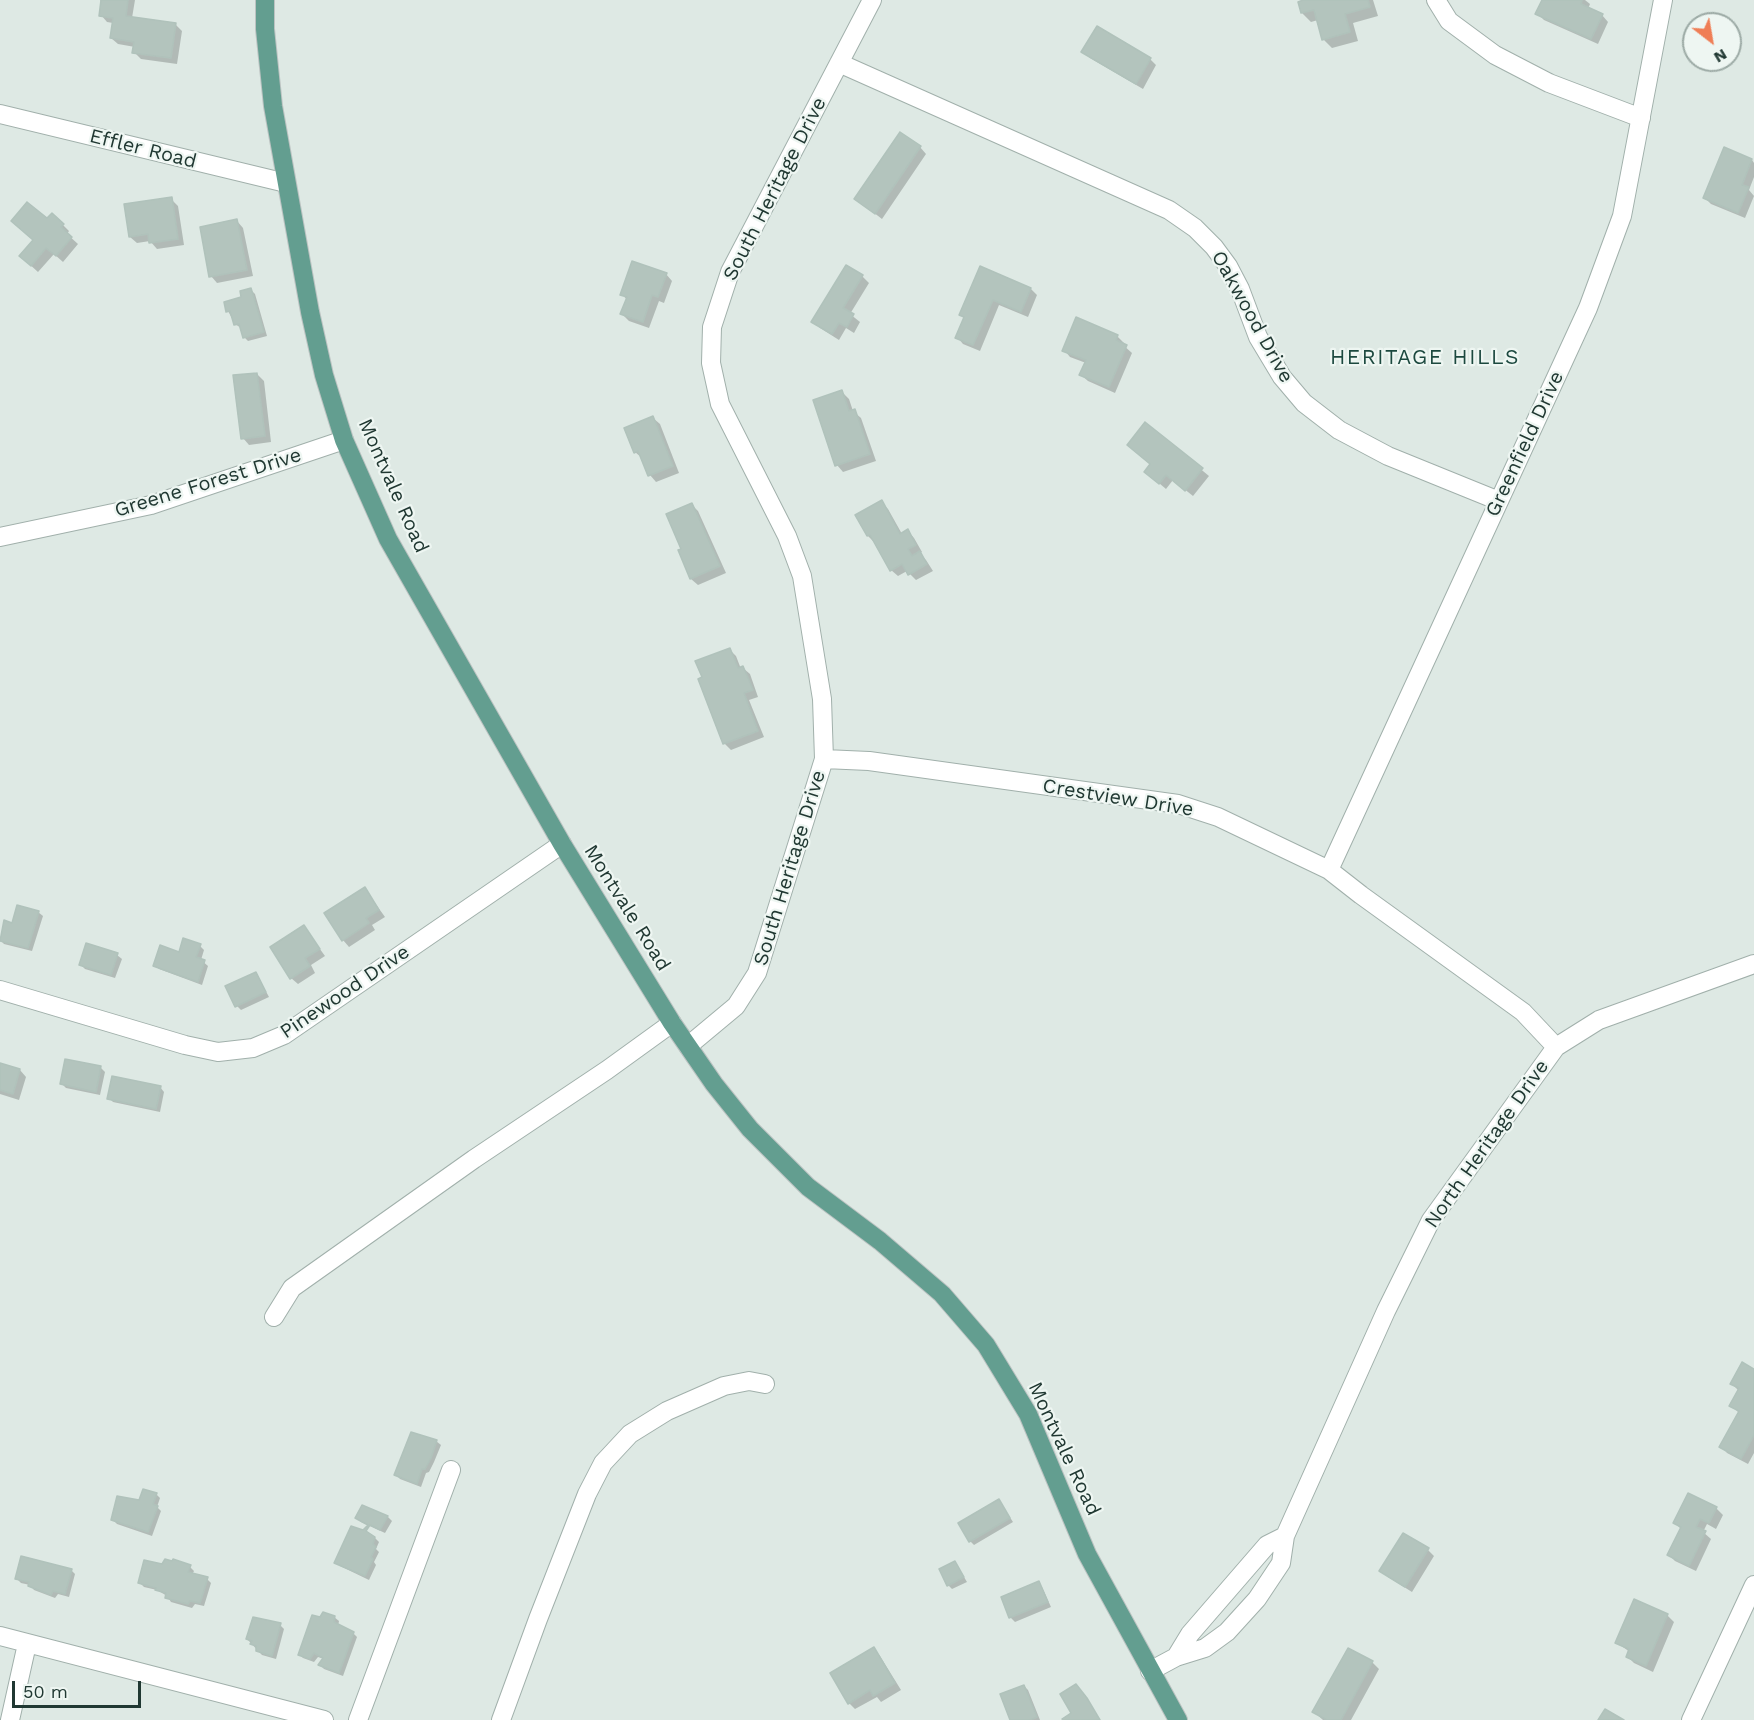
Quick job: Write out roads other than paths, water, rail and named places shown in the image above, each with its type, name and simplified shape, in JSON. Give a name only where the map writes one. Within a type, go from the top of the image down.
[{"type":"main road","name":"Montvale Road","points":[[265,0],[265,29],[273,106],[320,354],[344,440],[388,539],[562,844],[688,1046],[750,1129],[808,1188],[880,1241],[942,1294],[986,1345],[1028,1414],[1088,1554],[1178,1720]]},
{"type":"street","name":"South Heritage Drive","points":[[688,1046],[736,1006],[757,973],[824,759],[822,699],[802,576],[787,536],[720,404],[711,363],[712,327],[730,272],[872,0]]},
{"type":"street","points":[[1436,0],[1449,21],[1495,56],[1549,83],[1641,118]]},
{"type":"street","name":"Greenfield Drive","points":[[1329,870],[1588,308],[1622,216],[1663,0]]},
{"type":"street","name":"Oakwood Drive","points":[[839,63],[1169,210],[1195,228],[1214,247],[1228,266],[1258,337],[1282,377],[1304,403],[1340,430],[1388,456],[1499,501]]},
{"type":"street","name":"Effler Road","points":[[0,114],[286,183]]},
{"type":"street","name":"Greene Forest Drive","points":[[0,537],[151,505],[344,440]]},
{"type":"street","name":"Crestview Drive","points":[[824,759],[869,761],[1178,804],[1218,817],[1329,870],[1523,1012],[1556,1047]]},
{"type":"street","name":"Pinewood Drive","points":[[0,990],[185,1045],[218,1052],[253,1048],[284,1035],[562,844]]},
{"type":"street","name":"North Heritage Drive","points":[[1150,1671],[1176,1657],[1204,1648],[1227,1632],[1257,1599],[1281,1563],[1285,1536],[1386,1311],[1431,1220],[1556,1047],[1599,1020],[1754,964]]},
{"type":"street","points":[[274,1317],[292,1288],[672,1023]]},
{"type":"street","points":[[501,1720],[587,1494],[603,1463],[630,1434],[668,1411],[724,1386],[749,1381],[765,1384]]},
{"type":"street","points":[[358,1720],[451,1470]]},
{"type":"street","name":"North Heritage Drive","points":[[1176,1657],[1190,1634],[1267,1545],[1285,1536]]},
{"type":"street","points":[[1691,1720],[1754,1585]]},
{"type":"street","points":[[0,1636],[324,1720]]},
{"type":"street","points":[[10,1720],[27,1644]]},
{"type":"district","name":"HERITAGE HILLS","points":[[1425,358]]}]
